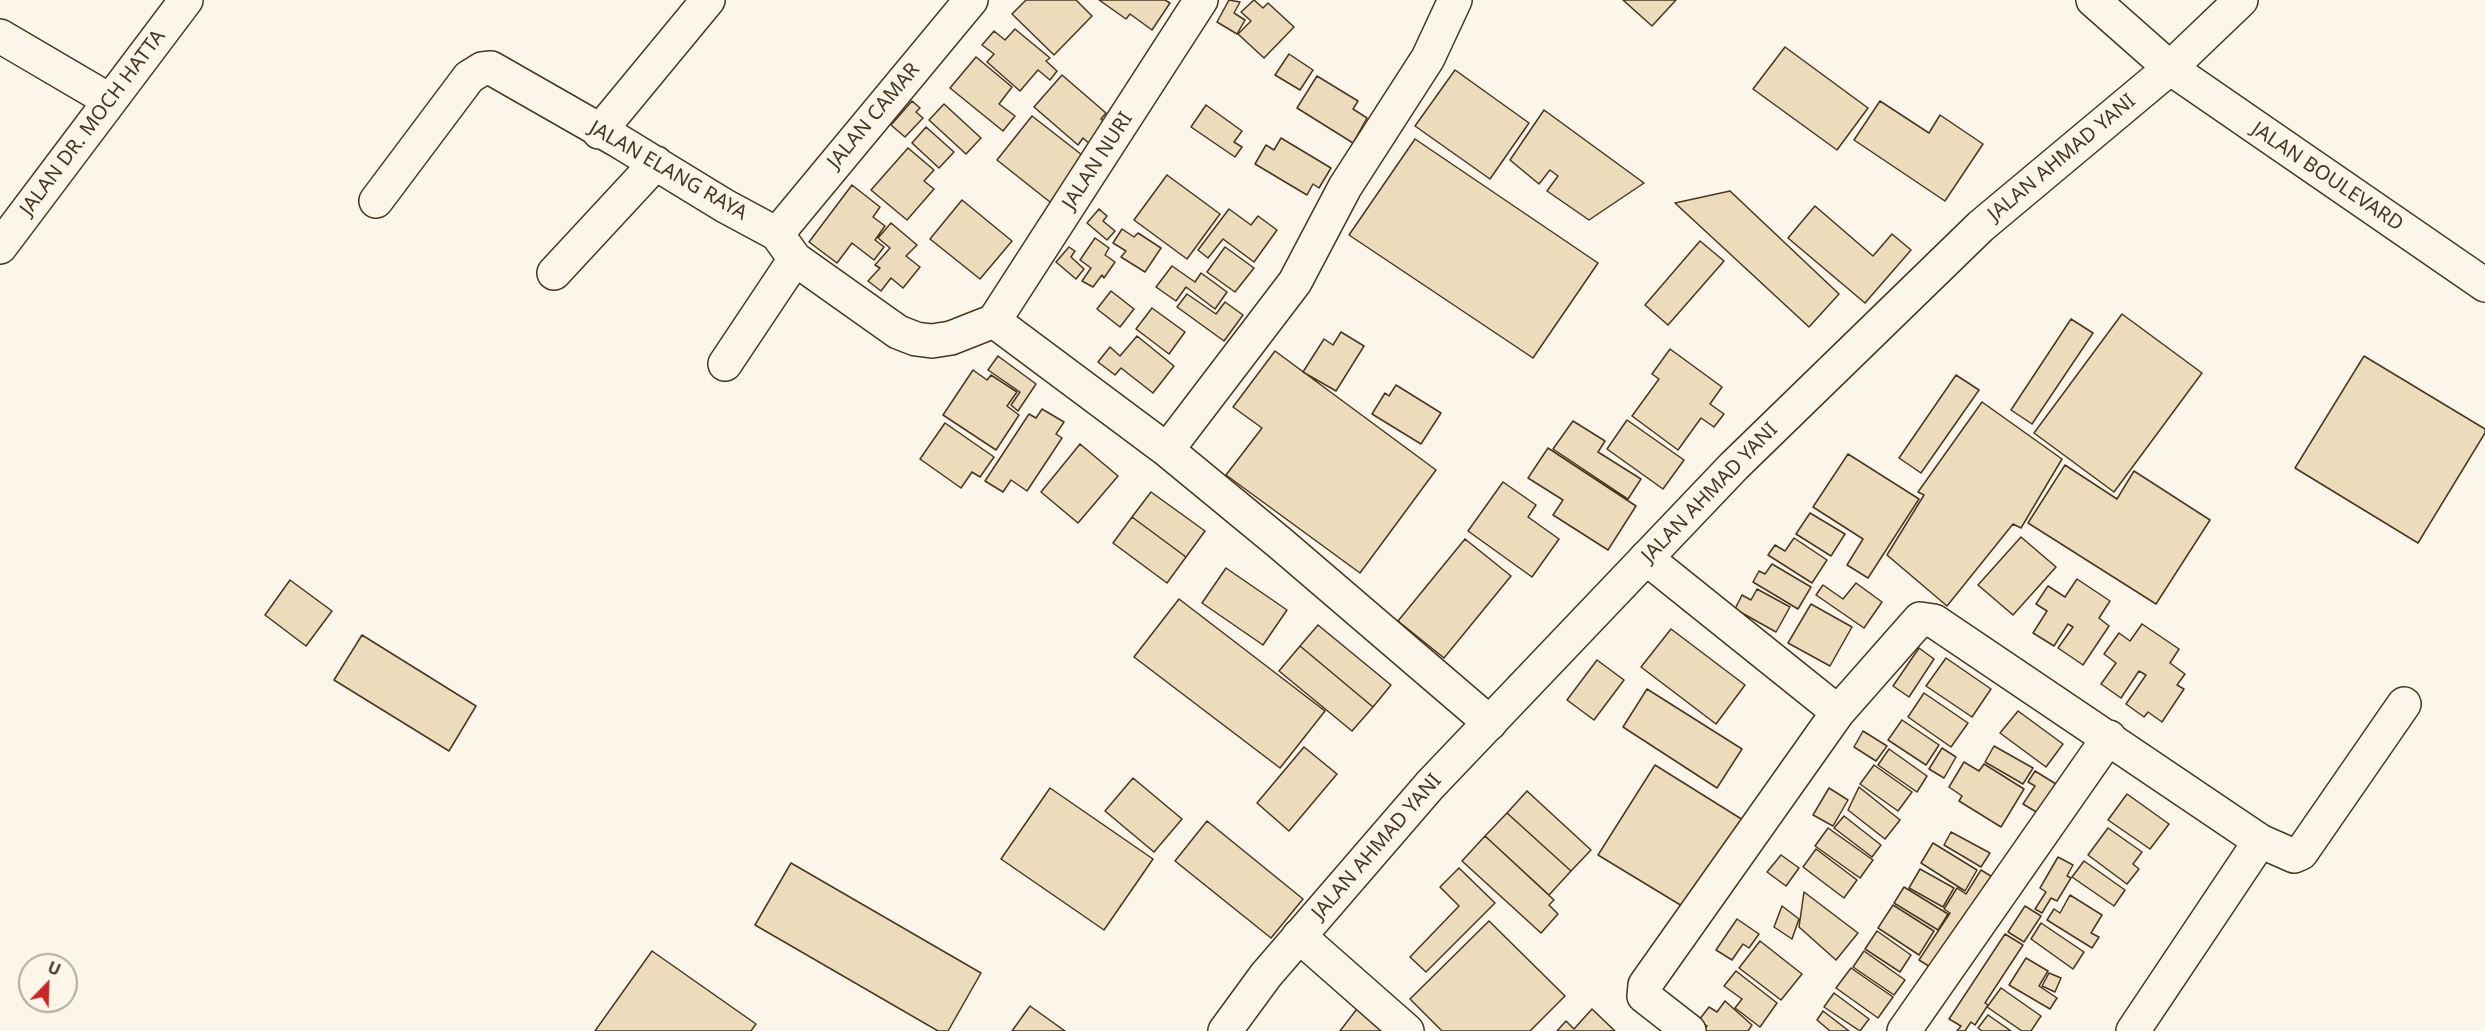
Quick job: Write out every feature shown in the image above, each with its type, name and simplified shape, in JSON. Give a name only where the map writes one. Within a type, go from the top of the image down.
[{"type":"main road","points":[[599,132],[708,0]]},
{"type":"main road","name":"JALAN CAMAR","points":[[725,364],[786,246],[971,0]]},
{"type":"main road","name":"JALAN NURI","points":[[994,321],[1201,0]]},
{"type":"main road","points":[[1167,450],[1295,282],[1345,187],[1428,58],[1455,0]]},
{"type":"main road","name":"JALAN BOULEVARD","points":[[2094,0],[2170,68],[2485,285]]},
{"type":"main road","name":"JALAN AHMAD YANI","points":[[1225,1031],[1299,936],[1430,785],[1734,466],[1981,226],[2170,68],[2241,0]]},
{"type":"main road","name":"JALAN DR. MOCH HATTA","points":[[0,247],[109,100],[174,4]]},
{"type":"main road","points":[[0,36],[109,100]]},
{"type":"main road","name":"JALAN ELANG RAYA","points":[[376,201],[469,77],[482,69],[491,68],[656,163],[786,246],[898,332],[916,339],[951,338],[994,321]]},
{"type":"main road","points":[[554,273],[656,163]]},
{"type":"main road","points":[[994,321],[1167,450],[1280,543],[1490,723]]},
{"type":"main road","points":[[1646,558],[1838,712]]},
{"type":"main road","points":[[1689,1031],[1644,996],[1645,985],[1838,712],[1915,623],[1925,618],[1934,621],[2109,737],[2259,841],[2289,854],[2301,853],[2404,704]]},
{"type":"main road","points":[[1904,1031],[2109,737]]},
{"type":"main road","points":[[2133,1031],[2259,841]]},
{"type":"main road","points":[[1299,936],[1407,1031]]},
{"type":"building","points":[[1026,0],[1076,0],[1092,16],[1054,55],[1012,14]]},
{"type":"building","points":[[1099,0],[1165,0],[1170,3],[1152,30],[1130,14],[1126,19]]},
{"type":"building","points":[[1229,0],[1240,2],[1234,13],[1245,20],[1237,34],[1217,22]]},
{"type":"building","points":[[1254,0],[1263,8],[1268,3],[1294,27],[1264,58],[1238,34],[1251,21],[1241,12]]},
{"type":"building","points":[[1623,0],[1676,0],[1652,26]]},
{"type":"building","points":[[1015,29],[1050,58],[1046,61],[1057,71],[1050,80],[1038,70],[1020,91],[987,62],[994,54],[982,45],[994,31],[1005,40]]},
{"type":"building","points":[[1785,47],[1868,108],[1837,150],[1753,89]]},
{"type":"building","points":[[1289,54],[1313,70],[1300,90],[1275,75]]},
{"type":"building","points":[[976,57],[1012,87],[999,104],[1015,116],[1003,131],[950,88]]},
{"type":"building","points":[[1455,70],[1529,123],[1490,179],[1415,126]]},
{"type":"building","points":[[1062,75],[1106,113],[1101,119],[1109,126],[1092,146],[1083,138],[1078,145],[1034,107]]},
{"type":"building","points":[[1317,76],[1358,101],[1353,109],[1367,118],[1353,143],[1297,108]]},
{"type":"building","points":[[912,101],[920,108],[916,112],[923,118],[905,137],[891,125]]},
{"type":"building","points":[[1880,101],[1929,133],[1940,115],[1983,144],[1945,201],[1854,140]]},
{"type":"building","points":[[944,104],[981,138],[966,154],[929,120]]},
{"type":"building","points":[[1206,105],[1242,131],[1234,142],[1242,147],[1235,157],[1191,127]]},
{"type":"building","points":[[1544,110],[1644,183],[1589,220],[1547,191],[1558,176],[1550,170],[1539,184],[1510,160]]},
{"type":"building","points":[[1032,116],[1091,162],[1055,206],[997,160]]},
{"type":"building","points":[[926,127],[954,152],[939,168],[912,143]]},
{"type":"building","points":[[1281,138],[1331,168],[1319,188],[1313,184],[1307,195],[1255,164],[1266,145],[1274,150]]},
{"type":"building","points":[[1415,139],[1598,263],[1533,358],[1349,235]]},
{"type":"building","points":[[908,148],[934,170],[924,181],[934,189],[907,220],[871,190]]},
{"type":"building","points":[[1167,175],[1220,214],[1187,259],[1134,220]]},
{"type":"building","points":[[852,185],[880,207],[873,217],[885,226],[875,240],[884,247],[874,260],[852,243],[837,263],[809,242]]},
{"type":"building","points":[[1730,191],[1839,294],[1809,327],[1675,203]]},
{"type":"building","points":[[962,200],[1012,241],[980,279],[930,239]]},
{"type":"building","points":[[1815,206],[1873,256],[1892,234],[1911,250],[1865,303],[1788,238]]},
{"type":"building","points":[[1099,209],[1107,216],[1103,221],[1115,231],[1107,240],[1087,223]]},
{"type":"building","points":[[1229,209],[1251,225],[1258,216],[1277,230],[1254,262],[1223,239],[1208,258],[1198,250]]},
{"type":"building","points":[[891,223],[917,245],[906,256],[920,267],[903,288],[891,278],[881,291],[868,281],[880,268],[875,265],[890,248],[878,238]]},
{"type":"building","points":[[1122,229],[1134,237],[1138,233],[1161,248],[1145,272],[1121,257],[1126,251],[1113,243]]},
{"type":"building","points":[[1095,238],[1109,248],[1105,255],[1115,262],[1104,278],[1102,275],[1093,287],[1082,281],[1091,268],[1080,260]]},
{"type":"building","points":[[1700,241],[1724,261],[1668,325],[1645,305]]},
{"type":"building","points":[[1069,247],[1075,251],[1071,257],[1084,269],[1076,279],[1056,262]]},
{"type":"building","points":[[1225,247],[1254,268],[1235,292],[1207,272]]},
{"type":"building","points":[[1172,266],[1195,282],[1201,273],[1227,292],[1215,309],[1186,287],[1176,301],[1156,287]]},
{"type":"building","points":[[1111,291],[1134,309],[1120,327],[1097,309]]},
{"type":"building","points":[[1187,294],[1216,314],[1225,302],[1243,315],[1224,341],[1177,307]]},
{"type":"building","points":[[1152,308],[1185,332],[1169,354],[1136,329]]},
{"type":"building","points":[[2122,314],[2202,373],[2114,492],[2034,433]]},
{"type":"building","points":[[2071,319],[2093,333],[2032,424],[2011,410]]},
{"type":"building","points":[[1341,332],[1364,346],[1336,391],[1303,372],[1324,339],[1333,345]]},
{"type":"building","points":[[1137,336],[1174,366],[1153,393],[1121,368],[1115,375],[1098,362],[1110,347],[1120,356]]},
{"type":"building","points":[[1670,349],[1722,387],[1710,404],[1724,414],[1714,427],[1701,418],[1678,450],[1632,416],[1659,379],[1652,374]]},
{"type":"building","points":[[1275,351],[1436,470],[1360,573],[1226,475],[1262,428],[1233,407]]},
{"type":"building","points":[[998,356],[1036,384],[1018,411],[1011,405],[1020,392],[988,370]]},
{"type":"building","points":[[2364,356],[2485,429],[2485,433],[2418,543],[2295,468]]},
{"type":"building","points":[[973,370],[987,380],[991,375],[1017,392],[1007,406],[1019,415],[996,450],[943,415]]},
{"type":"building","points":[[1956,375],[1979,390],[1921,473],[1899,458]]},
{"type":"building","points":[[1396,385],[1441,413],[1421,444],[1372,414],[1385,393],[1389,396]]},
{"type":"building","points":[[1982,402],[2062,459],[2021,528],[2013,524],[1947,606],[1887,555],[1924,495],[1918,492]]},
{"type":"building","points":[[1042,409],[1064,422],[1056,434],[1062,438],[1027,491],[1011,480],[1003,492],[985,481],[1029,414],[1036,418]]},
{"type":"building","points":[[1627,420],[1684,460],[1663,489],[1607,449]]},
{"type":"building","points":[[1573,421],[1605,441],[1598,452],[1641,479],[1628,499],[1553,449]]},
{"type":"building","points":[[945,423],[994,457],[980,477],[972,472],[961,488],[920,459]]},
{"type":"building","points":[[1080,444],[1118,476],[1078,523],[1041,492]]},
{"type":"building","points":[[1548,448],[1636,506],[1608,550],[1553,515],[1563,500],[1528,478]]},
{"type":"building","points":[[1848,454],[1919,499],[1868,578],[1847,565],[1863,539],[1813,507]]},
{"type":"building","points":[[2065,465],[2117,499],[2134,471],[2210,520],[2156,604],[2028,523]]},
{"type":"building","points":[[1503,482],[1536,505],[1528,517],[1559,539],[1532,577],[1468,531]]},
{"type":"building","points":[[1151,492],[1205,531],[1186,557],[1132,517]]},
{"type":"building","points":[[1810,513],[1845,534],[1831,556],[1796,534]]},
{"type":"building","points":[[1132,517],[1186,557],[1167,583],[1113,543]]},
{"type":"building","points":[[2021,537],[2056,567],[2013,615],[1978,585]]},
{"type":"building","points":[[1794,538],[1827,560],[1812,583],[1768,555],[1775,545],[1785,551]]},
{"type":"building","points":[[1465,539],[1511,576],[1444,658],[1398,621]]},
{"type":"building","points":[[1772,564],[1811,587],[1798,609],[1753,582],[1759,571],[1765,574]]},
{"type":"building","points":[[1226,568],[1287,610],[1263,645],[1202,603]]},
{"type":"building","points":[[2077,579],[2110,601],[2099,618],[2109,626],[2083,665],[2058,648],[2073,627],[2068,624],[2054,646],[2033,633],[2047,611],[2036,604],[2048,586],[2065,597]]},
{"type":"building","points":[[290,580],[332,611],[306,646],[265,615]]},
{"type":"building","points":[[1856,583],[1882,602],[1864,628],[1816,595],[1823,585],[1843,599]]},
{"type":"building","points":[[1757,589],[1790,607],[1776,632],[1735,609],[1742,595],[1751,600]]},
{"type":"building","points":[[1179,599],[1325,711],[1280,768],[1134,657]]},
{"type":"building","points":[[1811,604],[1852,627],[1830,666],[1788,643]]},
{"type":"building","points":[[2142,624],[2179,649],[2170,663],[2185,674],[2177,685],[2184,689],[2162,722],[2148,712],[2144,717],[2126,704],[2146,675],[2139,671],[2121,698],[2101,684],[2116,663],[2104,654],[2119,633],[2130,641]]},
{"type":"building","points":[[1318,625],[1391,685],[1373,707],[1300,646]]},
{"type":"building","points":[[1671,629],[1745,685],[1716,724],[1641,667]]},
{"type":"building","points":[[362,635],[476,706],[449,751],[334,680]]},
{"type":"building","points":[[1300,646],[1373,707],[1352,731],[1279,671]]},
{"type":"building","points":[[1919,648],[1934,659],[1909,697],[1893,686]]},
{"type":"building","points":[[1946,658],[1991,689],[1972,717],[1926,686]]},
{"type":"building","points":[[1597,660],[1624,680],[1594,720],[1567,700]]},
{"type":"building","points":[[1647,689],[1742,749],[1717,788],[1623,727]]},
{"type":"building","points":[[1924,693],[1968,723],[1951,747],[1908,717]]},
{"type":"building","points":[[2018,711],[2063,744],[2046,767],[2000,733]]},
{"type":"building","points":[[1902,720],[1939,745],[1926,765],[1888,740]]},
{"type":"building","points":[[1863,731],[1887,746],[1876,761],[1854,747]]},
{"type":"building","points":[[1994,746],[2033,768],[2023,784],[1985,762]]},
{"type":"building","points":[[1304,747],[1337,774],[1289,831],[1257,803]]},
{"type":"building","points":[[1942,748],[1956,757],[1944,778],[1929,769]]},
{"type":"building","points":[[1889,749],[1927,776],[1917,792],[1878,765]]},
{"type":"building","points":[[1964,762],[1979,771],[1984,764],[2024,789],[2001,827],[1959,801],[1962,796],[1949,787]]},
{"type":"building","points":[[1655,765],[1743,820],[1687,909],[1598,855]]},
{"type":"building","points":[[1874,765],[1912,792],[1898,811],[1860,784]]},
{"type":"building","points":[[2035,771],[2056,784],[2038,813],[2023,804],[2035,786],[2028,782]]},
{"type":"building","points":[[1133,778],[1182,819],[1154,852],[1105,811]]},
{"type":"building","points":[[1859,787],[1900,820],[1885,839],[1848,810]]},
{"type":"building","points":[[1050,788],[1153,859],[1104,930],[1001,859]]},
{"type":"building","points":[[1829,788],[1848,800],[1833,826],[1813,815]]},
{"type":"building","points":[[1527,791],[1591,850],[1571,871],[1507,813]]},
{"type":"building","points":[[2127,794],[2169,824],[2150,849],[2108,820]]},
{"type":"building","points":[[1507,813],[1571,871],[1549,895],[1485,836]]},
{"type":"building","points":[[1844,816],[1881,845],[1872,857],[1834,828]]},
{"type":"building","points":[[1207,821],[1303,899],[1271,938],[1175,861]]},
{"type":"building","points":[[1828,828],[1873,860],[1860,878],[1815,846]]},
{"type":"building","points":[[2108,828],[2142,852],[2133,864],[2139,869],[2127,884],[2088,855]]},
{"type":"building","points":[[1951,832],[1990,853],[1981,867],[1944,845]]},
{"type":"building","points":[[1485,836],[1554,900],[1549,905],[1558,914],[1541,933],[1462,861]]},
{"type":"building","points":[[1933,843],[1977,870],[1965,891],[1921,863]]},
{"type":"building","points":[[1816,849],[1857,880],[1844,898],[1803,867]]},
{"type":"building","points":[[1781,855],[1799,868],[1786,886],[1767,872]]},
{"type":"building","points":[[2058,857],[2073,865],[2067,876],[2071,878],[2057,901],[2051,898],[2042,913],[2035,909],[2046,892],[2040,888]]},
{"type":"building","points":[[2084,861],[2125,890],[2114,906],[2072,877]]},
{"type":"building","points":[[791,863],[981,973],[948,1031],[938,1031],[755,925]]},
{"type":"building","points":[[1459,868],[1495,903],[1426,972],[1410,957],[1459,906],[1440,887]]},
{"type":"building","points":[[1920,869],[1954,888],[1943,907],[1909,888]]},
{"type":"building","points":[[1981,870],[1994,878],[1935,970],[1919,960],[1950,913],[1944,909],[1957,888],[1966,894]]},
{"type":"building","points":[[1904,887],[1948,914],[1938,930],[1894,903]]},
{"type":"building","points":[[1804,892],[1858,933],[1836,960],[1799,927]]},
{"type":"building","points":[[2070,895],[2102,915],[2091,933],[2099,937],[2092,948],[2047,920],[2054,909],[2060,913]]},
{"type":"building","points":[[1893,905],[1934,931],[1919,955],[1878,928]]},
{"type":"building","points":[[1782,906],[1799,919],[1792,939],[1774,927]]},
{"type":"building","points":[[2025,906],[2041,916],[2024,942],[2008,932]]},
{"type":"building","points":[[1737,919],[1759,934],[1749,948],[1743,944],[1732,960],[1716,950]]},
{"type":"building","points":[[1489,921],[1565,996],[1530,1031],[1442,1031],[1410,999]]},
{"type":"building","points":[[2041,923],[2084,952],[2073,969],[2031,939]]},
{"type":"building","points":[[1877,931],[1911,955],[1900,972],[1865,949]]},
{"type":"building","points":[[2005,934],[2023,945],[1985,1003],[1988,1005],[1975,1025],[1971,1022],[1965,1031],[1957,1031],[1961,1026],[1949,1019]]},
{"type":"building","points":[[1760,941],[1802,974],[1781,1000],[1739,968]]},
{"type":"building","points":[[652,951],[756,1024],[751,1031],[595,1031]]},
{"type":"building","points":[[1864,951],[1905,980],[1894,995],[1853,967]]},
{"type":"building","points":[[2026,958],[2048,971],[2039,986],[2057,998],[2050,1009],[2009,985]]},
{"type":"building","points":[[1851,968],[1893,997],[1878,1018],[1836,988]]},
{"type":"building","points":[[1736,971],[1777,1003],[1760,1027],[1735,1008],[1742,999],[1724,986]]},
{"type":"building","points":[[2049,973],[2061,978],[2055,992],[2042,986]]},
{"type":"building","points":[[2001,988],[2041,1016],[2031,1031],[2022,1031],[1987,1007]]},
{"type":"building","points":[[1834,993],[1869,1019],[1860,1031],[1824,1007]]},
{"type":"building","points":[[1725,1001],[1752,1025],[1748,1031],[1703,1031],[1707,1026],[1699,1020],[1709,1007],[1717,1012]]},
{"type":"building","points":[[1360,1005],[1390,1031],[1340,1031]]},
{"type":"building","points":[[1030,1006],[1065,1031],[1012,1031]]},
{"type":"building","points":[[1592,1009],[1615,1031],[1557,1031],[1566,1021],[1574,1029]]},
{"type":"building","points":[[1823,1011],[1849,1031],[1830,1031],[1817,1020]]},
{"type":"building","points":[[1988,1015],[2011,1031],[1982,1031],[1978,1028]]}]
